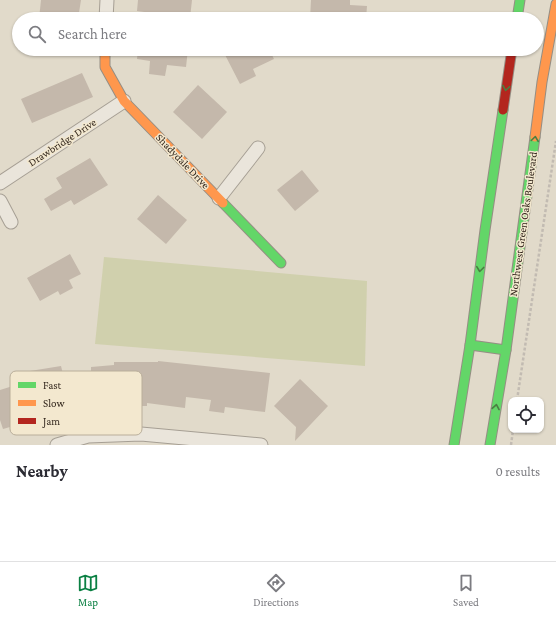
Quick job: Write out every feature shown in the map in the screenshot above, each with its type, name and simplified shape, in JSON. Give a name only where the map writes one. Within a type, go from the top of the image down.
[{"type":"main road","points":[[518,12],[520,0]]},
{"type":"main road","name":"Northwest Green Oaks Boulevard","points":[[490,445],[506,350],[542,82],[556,4]]},
{"type":"main road","name":"Shadydale Drive","points":[[105,56],[105,68],[124,101],[281,263]]},
{"type":"main road","points":[[454,445],[470,345],[485,230],[511,56]]},
{"type":"main road","points":[[470,345],[506,350]]},
{"type":"street","points":[[106,12],[107,0]]},
{"type":"street","name":"Drawbridge Drive","points":[[0,183],[124,101]]},
{"type":"street","points":[[219,198],[258,148]]},
{"type":"street","points":[[0,201],[11,222]]},
{"type":"street","points":[[142,434],[262,445]]},
{"type":"street","points":[[57,445],[88,436],[114,435]]},
{"type":"path","points":[[517,397],[556,141]]},
{"type":"path","points":[[511,445],[513,433]]},
{"type":"green space","points":[[104,257],[367,281],[365,366],[95,344]]},
{"type":"building","points":[[41,0],[81,0],[79,12],[40,12]]},
{"type":"building","points":[[138,0],[192,0],[191,12],[137,11]]},
{"type":"building","points":[[311,0],[350,0],[350,5],[367,6],[367,12],[310,12]]},
{"type":"building","points":[[137,56],[187,56],[186,67],[167,65],[165,76],[149,74],[150,61],[137,59]]},
{"type":"building","points":[[226,56],[272,56],[274,59],[253,69],[256,76],[240,84]]},
{"type":"building","points":[[82,73],[93,97],[32,123],[21,99]]},
{"type":"building","points":[[198,85],[227,112],[202,139],[173,112]]},
{"type":"building","points":[[90,158],[108,185],[74,205],[71,200],[51,211],[44,199],[62,188],[56,178]]},
{"type":"building","points":[[302,170],[319,191],[295,211],[277,190]]},
{"type":"building","points":[[158,195],[187,220],[166,244],[137,219]]},
{"type":"building","points":[[70,254],[81,274],[69,280],[73,288],[60,295],[58,291],[40,301],[27,278]]},
{"type":"building","points":[[114,362],[158,362],[270,373],[265,412],[225,407],[224,413],[209,411],[211,400],[186,397],[185,408],[147,403],[147,406],[142,406],[142,371],[91,371],[91,367],[114,365]]},
{"type":"building","points":[[61,366],[62,371],[30,371]]},
{"type":"building","points":[[300,379],[328,406],[295,441],[296,427],[274,406]]},
{"type":"building","points":[[10,387],[10,427],[3,429],[0,420],[0,390]]},
{"type":"traffic: fast","points":[[518,12],[520,0]]},
{"type":"traffic: fast","points":[[454,445],[470,345],[503,110]]},
{"type":"traffic: fast","points":[[490,445],[506,350],[535,137]]},
{"type":"traffic: fast","points":[[223,203],[281,263]]},
{"type":"traffic: fast","points":[[470,345],[506,350]]},
{"type":"traffic: slow","points":[[535,137],[542,82],[556,4]]},
{"type":"traffic: slow","points":[[105,56],[105,67],[124,101],[223,203]]},
{"type":"traffic: jam","points":[[503,110],[511,56]]}]
